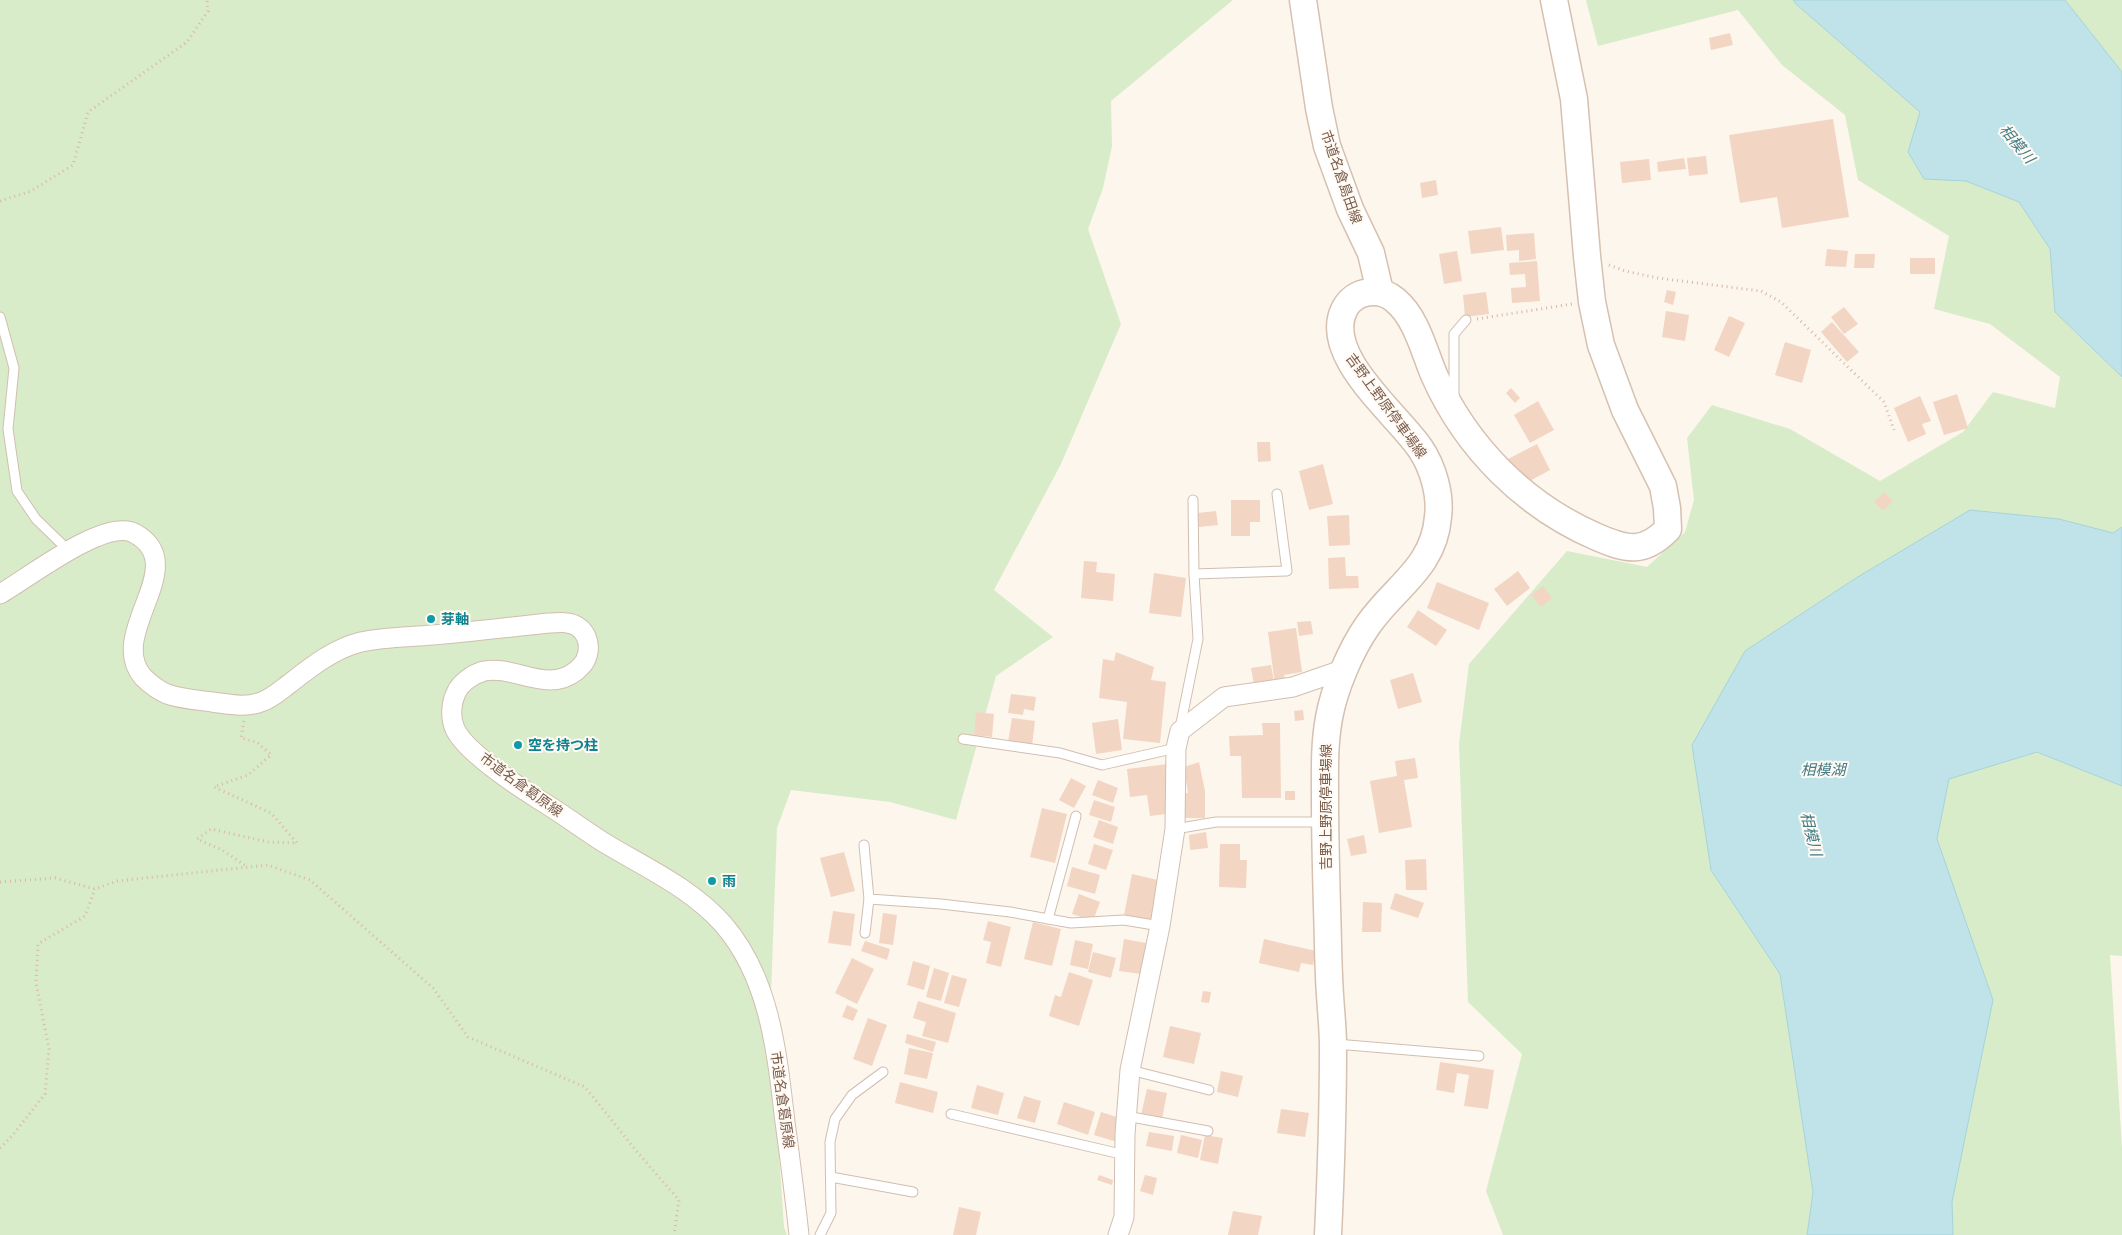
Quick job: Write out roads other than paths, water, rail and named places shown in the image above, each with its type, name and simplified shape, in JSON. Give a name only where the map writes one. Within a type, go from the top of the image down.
[{"type":"main road","name":"市道名倉島田線","points":[[1303,0],[1319,108],[1327,146],[1350,209],[1371,253],[1380,292]]},
{"type":"main road","points":[[1380,292],[1394,299],[1406,312],[1454,414],[1474,444],[1496,468],[1521,490],[1550,512],[1584,532],[1613,544],[1634,549],[1655,542],[1668,529],[1663,486],[1625,410],[1601,345],[1592,302],[1574,99],[1565,46],[1554,0]]},
{"type":"main road","name":"吉野上野原停車場線","points":[[1328,1235],[1333,1043],[1325,822],[1325,743],[1331,708],[1345,669],[1368,625],[1418,570],[1428,554],[1434,539],[1439,515],[1436,487],[1422,451],[1357,372],[1344,348],[1340,328],[1344,310],[1352,299],[1365,292],[1380,292]]},
{"type":"street","name":"市道名倉葛原線","points":[[0,594],[69,551],[108,532],[130,531],[138,536],[154,552],[156,560],[151,588],[139,620],[134,641],[132,656],[139,672],[149,684],[168,694],[198,700],[248,705],[262,702],[275,695],[327,656],[362,642],[549,623],[568,622],[578,626],[585,632],[589,649],[585,660],[569,676],[545,681],[495,670],[473,675],[456,690],[452,702],[454,726],[460,738],[476,753],[521,788],[603,842],[675,884],[707,909],[735,939],[755,976],[773,1034],[799,1235]]},
{"type":"street","points":[[1118,1235],[1124,1218],[1126,1116],[1130,1070],[1160,926],[1176,829],[1178,739],[1224,697],[1293,687],[1345,669]]},
{"type":"lane","points":[[0,317],[14,368],[8,429],[17,491],[36,518],[69,551]]},
{"type":"lane","points":[[1454,414],[1454,334],[1466,320]]},
{"type":"lane","points":[[1194,574],[1287,571],[1277,494]]},
{"type":"lane","points":[[963,739],[1060,753],[1102,766],[1178,739],[1198,639],[1194,574],[1193,500]]},
{"type":"lane","points":[[1048,919],[1076,816]]},
{"type":"lane","points":[[1176,829],[1216,822],[1325,822]]},
{"type":"lane","points":[[864,845],[869,899],[865,933]]},
{"type":"lane","points":[[869,899],[941,904],[1010,912],[1071,924],[1124,920],[1160,926]]},
{"type":"lane","points":[[1333,1043],[1479,1056]]},
{"type":"lane","points":[[1130,1070],[1209,1090]]},
{"type":"lane","points":[[820,1235],[831,1213],[830,1142],[835,1119],[852,1095],[883,1072]]},
{"type":"lane","points":[[952,1114],[1125,1155]]},
{"type":"lane","points":[[1126,1116],[1208,1131]]},
{"type":"lane","points":[[831,1177],[913,1192]]},
{"type":"water","name":"相模川","points":[[1793,0],[2065,0],[2122,72],[2122,377],[2055,312],[2050,249],[2019,202],[1966,181],[1924,179],[1908,152],[1920,112]]},
{"type":"water","name":"相模湖","points":[[1970,510],[2059,519],[2113,533],[2122,527],[2122,786],[2037,752],[1949,779],[1937,839],[1993,1000],[1952,1202],[1953,1235],[1807,1235],[1813,1192],[1780,974],[1711,870],[1692,745],[1745,651],[1856,578]]},
{"type":"place","name":"芽軸","points":[[431,619]]},
{"type":"place","name":"空を持つ柱","points":[[518,745]]},
{"type":"place","name":"雨","points":[[712,881]]}]
